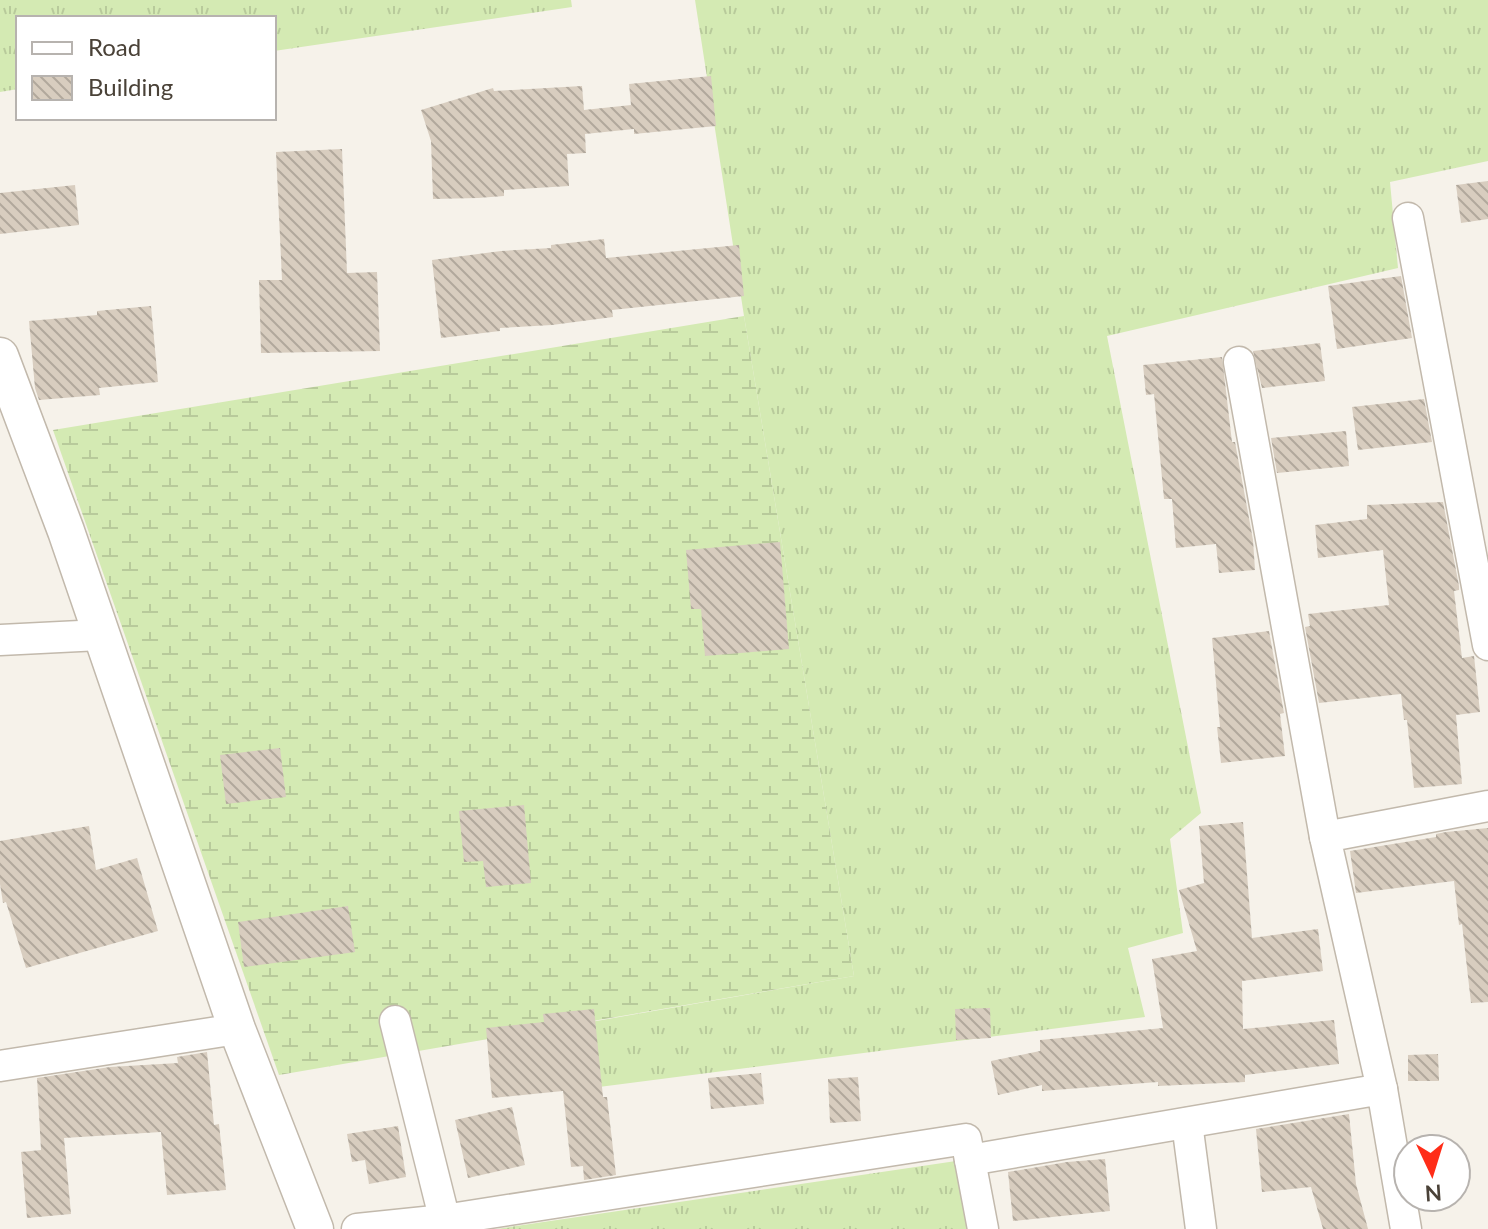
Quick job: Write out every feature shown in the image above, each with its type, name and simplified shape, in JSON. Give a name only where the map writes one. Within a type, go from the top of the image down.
[{"type":"street","points":[[1408,218],[1488,645]]},
{"type":"street","points":[[0,356],[66,531],[237,1029],[315,1229]]},
{"type":"street","points":[[1239,362],[1325,837],[1382,1089],[1406,1229]]},
{"type":"street","points":[[0,640],[100,635]]},
{"type":"street","points":[[1325,837],[1488,806]]},
{"type":"street","points":[[395,1021],[445,1225]]},
{"type":"street","points":[[0,1066],[237,1029]]},
{"type":"street","points":[[970,1160],[1382,1089]]},
{"type":"street","points":[[1187,1123],[1201,1229]]},
{"type":"street","points":[[357,1229],[445,1225],[966,1139],[983,1229]]},
{"type":"green space","points":[[0,0],[571,0],[572,7],[276,51],[276,16],[16,16],[16,89],[0,92]]},
{"type":"green space","points":[[695,0],[1488,0],[1488,161],[1390,182],[1398,268],[1107,336],[1201,813],[1170,839],[1183,933],[1128,948],[1145,1017],[599,1087],[585,1023],[854,976],[744,316]]},
{"type":"green space","points":[[744,316],[854,976],[279,1075],[53,430]]},
{"type":"green space","points":[[956,1161],[968,1229],[497,1229]]},
{"type":"building","points":[[711,76],[716,126],[634,134],[634,129],[585,134],[586,153],[567,154],[569,186],[504,190],[504,196],[433,199],[431,141],[421,110],[493,88],[494,91],[582,86],[584,110],[631,105],[629,84]]},
{"type":"building","points":[[342,149],[347,273],[377,272],[380,351],[261,353],[259,280],[282,280],[276,152]]},
{"type":"building","points":[[1488,181],[1488,219],[1461,223],[1456,185]]},
{"type":"building","points":[[75,185],[79,225],[0,234],[0,193]]},
{"type":"building","points":[[604,239],[606,258],[739,245],[744,296],[612,310],[613,317],[500,328],[500,331],[441,338],[432,260],[551,248],[551,245]]},
{"type":"building","points":[[1401,276],[1412,338],[1337,349],[1328,286]]},
{"type":"building","points":[[151,306],[158,382],[99,388],[100,395],[39,400],[35,388],[29,321]]},
{"type":"building","points":[[1320,343],[1325,381],[1262,388],[1253,351]]},
{"type":"building","points":[[1222,357],[1232,442],[1235,442],[1253,540],[1255,570],[1219,573],[1216,544],[1176,548],[1172,499],[1164,499],[1154,394],[1146,395],[1143,365]]},
{"type":"building","points":[[1424,399],[1432,442],[1358,450],[1352,407]]},
{"type":"building","points":[[1346,431],[1349,466],[1277,473],[1271,438]]},
{"type":"building","points":[[1443,502],[1459,586],[1459,590],[1454,591],[1462,658],[1474,656],[1480,712],[1456,715],[1462,784],[1414,788],[1401,694],[1319,703],[1305,627],[1310,626],[1308,614],[1389,605],[1383,550],[1318,558],[1315,525],[1367,519],[1367,505]]},
{"type":"building","points":[[780,542],[789,649],[705,656],[701,609],[691,609],[686,550]]},
{"type":"building","points":[[1269,631],[1284,713],[1280,714],[1285,756],[1221,763],[1212,638]]},
{"type":"building","points":[[280,748],[286,797],[226,804],[220,755]]},
{"type":"building","points":[[524,805],[531,883],[486,887],[483,861],[464,862],[459,811]]},
{"type":"building","points":[[1243,822],[1252,938],[1318,929],[1323,971],[1242,981],[1243,1029],[1334,1020],[1339,1064],[1245,1075],[1245,1082],[1158,1086],[1158,1082],[1042,1091],[1042,1085],[998,1095],[991,1061],[1040,1051],[1040,1040],[1163,1028],[1152,959],[1197,951],[1179,890],[1204,883],[1199,826]]},
{"type":"building","points":[[89,826],[96,870],[137,858],[158,931],[26,968],[6,902],[3,903],[0,841]]},
{"type":"building","points":[[1488,828],[1488,1002],[1471,1003],[1454,881],[1356,893],[1350,851],[1436,837],[1436,834],[1446,832]]},
{"type":"building","points":[[348,906],[355,952],[244,967],[238,922]]},
{"type":"building","points":[[990,1008],[991,1038],[956,1040],[955,1009]]},
{"type":"building","points":[[594,1009],[603,1097],[607,1097],[616,1175],[584,1180],[583,1166],[571,1167],[563,1091],[492,1098],[486,1028],[544,1022],[543,1014]]},
{"type":"building","points":[[207,1052],[214,1125],[219,1124],[226,1190],[167,1195],[161,1132],[64,1138],[71,1214],[27,1218],[21,1152],[41,1150],[37,1078],[110,1067],[178,1063],[177,1057]]},
{"type":"building","points":[[1438,1054],[1439,1081],[1408,1081],[1408,1055]]},
{"type":"building","points":[[761,1073],[764,1104],[711,1109],[708,1078]]},
{"type":"building","points":[[858,1077],[861,1121],[830,1123],[828,1079]]},
{"type":"building","points":[[512,1107],[525,1165],[468,1178],[455,1120]]},
{"type":"building","points":[[1349,1114],[1356,1184],[1368,1229],[1323,1229],[1311,1187],[1262,1192],[1256,1129]]},
{"type":"building","points":[[398,1126],[406,1177],[369,1184],[365,1160],[352,1162],[347,1134]]},
{"type":"building","points":[[1105,1159],[1110,1211],[1013,1221],[1008,1172]]}]
